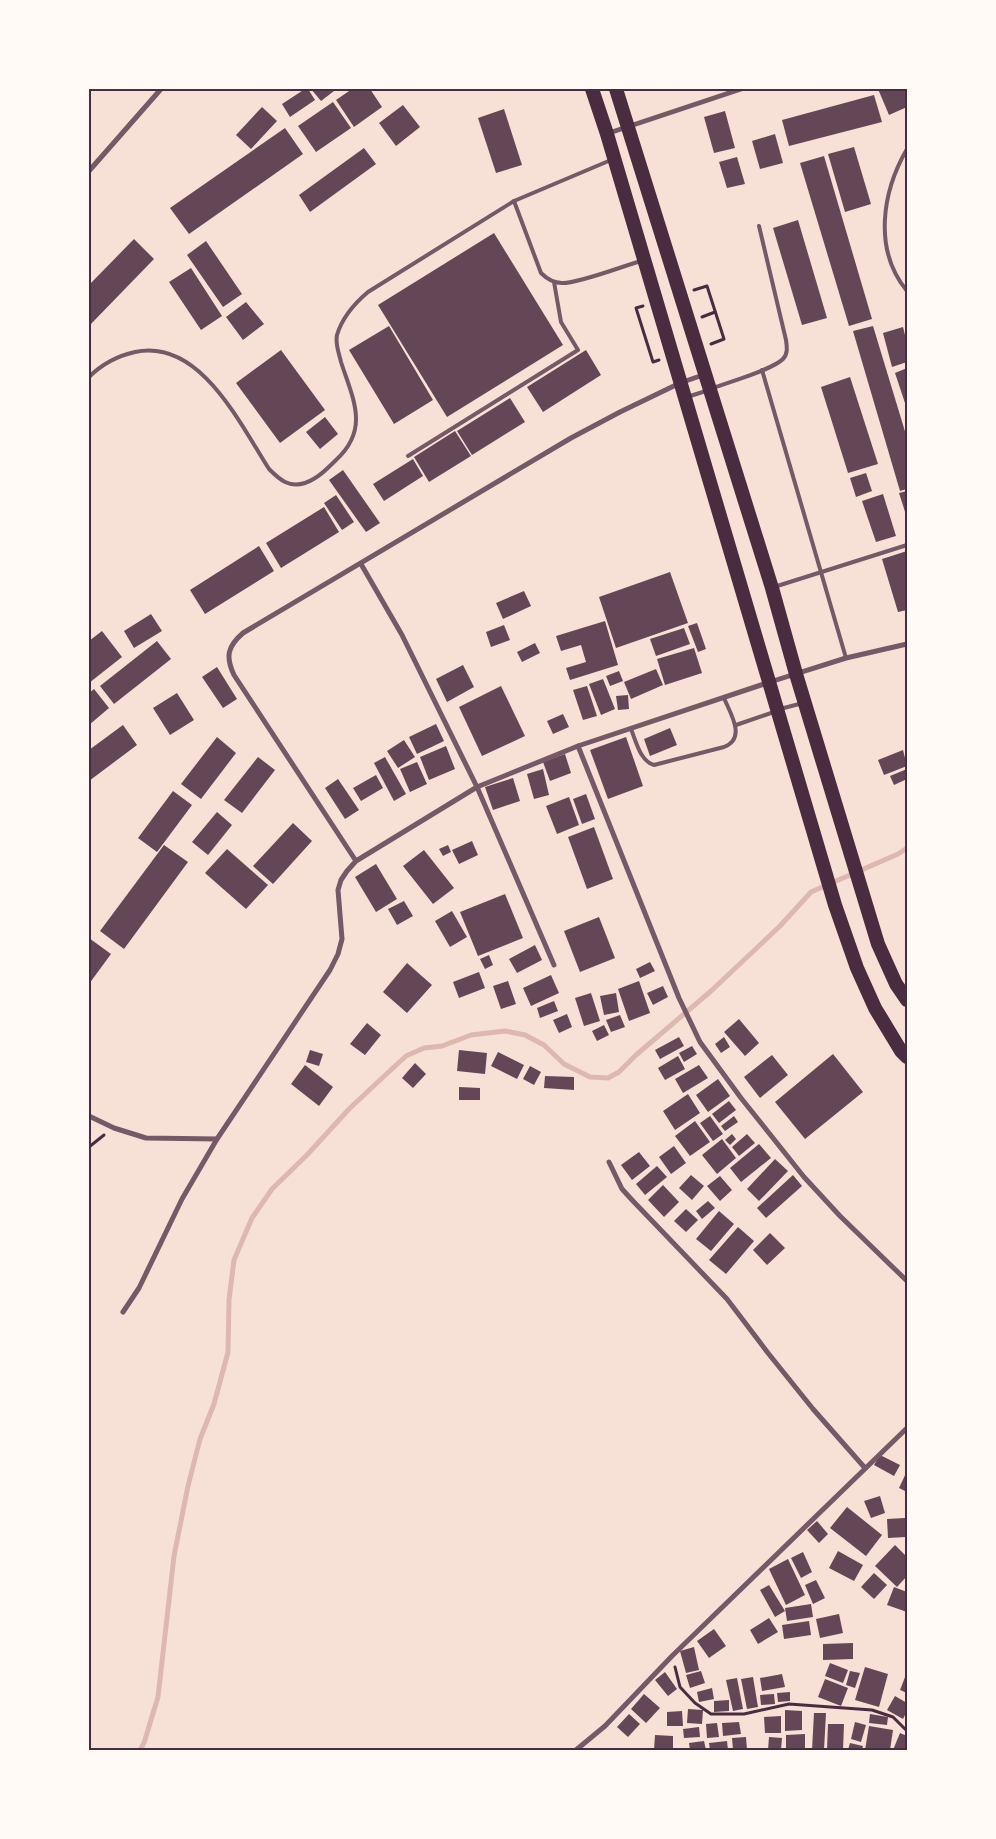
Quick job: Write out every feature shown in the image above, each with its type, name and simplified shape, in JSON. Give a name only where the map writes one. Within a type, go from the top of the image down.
[{"type":"highway","points":[[592,89],[607,134],[835,904],[857,968],[875,1008],[901,1051],[907,1057]]},
{"type":"highway","points":[[616,89],[772,588],[862,894],[878,944],[896,984],[907,1000]]},
{"type":"street","points":[[89,171],[161,89]]},
{"type":"street","points":[[607,134],[741,89]]},
{"type":"street","points":[[356,862],[234,675],[229,665],[228,655],[231,646],[243,633],[563,442],[680,383],[706,374]]},
{"type":"street","points":[[361,564],[402,635],[477,786],[554,965]]},
{"type":"street","points":[[123,1312],[139,1288],[182,1200],[217,1139],[330,970],[338,954],[342,939],[338,890],[341,880],[356,862],[477,786],[578,746],[846,658],[907,644]]},
{"type":"street","points":[[578,746],[679,998],[700,1042],[804,1177],[840,1216],[907,1281]]},
{"type":"street","points":[[89,1116],[114,1128],[146,1138],[217,1139]]},
{"type":"street","points":[[609,1162],[616,1178],[628,1195],[727,1299],[813,1409],[865,1468]]},
{"type":"street","points":[[576,1750],[605,1726],[672,1656],[819,1516],[907,1428]]},
{"type":"lane","points":[[907,149],[898,166],[886,202],[885,242],[898,280],[907,291]]},
{"type":"lane","points":[[89,377],[99,367],[122,354],[148,349],[166,353],[187,362],[219,392],[278,478],[287,484],[297,485],[310,482],[342,455],[351,443],[357,430],[355,406],[337,347],[337,336],[350,310],[368,292],[514,201],[614,159]]},
{"type":"lane","points":[[514,201],[542,272],[546,278],[554,282],[567,283],[644,260]]},
{"type":"lane","points":[[685,398],[762,370],[782,361],[786,355],[787,346],[759,226]]},
{"type":"lane","points":[[408,456],[578,350],[560,322],[554,282]]},
{"type":"lane","points":[[762,370],[846,658]]},
{"type":"lane","points":[[772,588],[907,546]]},
{"type":"lane","points":[[631,729],[644,758],[648,763],[657,765],[728,745],[735,736],[736,725],[724,698]]},
{"type":"lane","points":[[736,725],[778,710],[806,703]]},
{"type":"path","points":[[707,286],[724,340]]},
{"type":"path","points":[[636,308],[653,362]]},
{"type":"path","points":[[89,1147],[114,1128]]},
{"type":"path","points":[[672,1656],[680,1686],[695,1703],[711,1714],[744,1714],[788,1704],[872,1710],[893,1717],[907,1731]]},
{"type":"building","points":[[308,89],[315,100],[290,117],[282,104]]},
{"type":"building","points":[[311,89],[332,89],[334,91],[321,101]]},
{"type":"building","points":[[352,89],[370,89],[382,107],[354,127],[336,100]]},
{"type":"building","points":[[878,89],[907,89],[907,107],[889,115]]},
{"type":"building","points":[[874,95],[882,122],[789,146],[782,120]]},
{"type":"building","points":[[333,102],[351,128],[316,152],[298,126]]},
{"type":"building","points":[[403,105],[420,127],[396,146],[379,123]]},
{"type":"building","points":[[262,107],[277,121],[251,149],[236,135]]},
{"type":"building","points":[[504,109],[522,165],[496,173],[478,118]]},
{"type":"building","points":[[725,111],[735,148],[714,153],[704,117]]},
{"type":"building","points":[[285,128],[303,154],[189,234],[170,208]]},
{"type":"building","points":[[775,134],[783,163],[760,169],[752,141]]},
{"type":"building","points":[[854,147],[871,204],[845,212],[828,154]]},
{"type":"building","points":[[364,148],[376,164],[310,212],[299,195]]},
{"type":"building","points":[[824,156],[872,319],[849,326],[800,163]]},
{"type":"building","points":[[737,157],[745,184],[727,188],[719,162]]},
{"type":"building","points":[[798,220],[827,318],[802,325],[773,228]]},
{"type":"building","points":[[494,233],[563,345],[447,417],[378,305]]},
{"type":"building","points":[[134,239],[154,259],[89,326],[89,285]]},
{"type":"building","points":[[206,241],[242,294],[223,307],[187,255]]},
{"type":"building","points":[[191,268],[222,316],[201,330],[169,282]]},
{"type":"building","points":[[246,302],[264,324],[243,340],[226,317]]},
{"type":"building","points":[[389,326],[433,400],[394,424],[349,350]]},
{"type":"building","points":[[873,326],[907,438],[907,489],[900,491],[853,331]]},
{"type":"building","points":[[903,327],[907,343],[907,362],[892,367],[883,333]]},
{"type":"building","points":[[281,350],[325,410],[280,443],[236,383]]},
{"type":"building","points":[[586,350],[601,375],[543,412],[527,387]]},
{"type":"building","points":[[907,368],[907,409],[895,373]]},
{"type":"building","points":[[850,377],[878,464],[848,473],[821,387]]},
{"type":"building","points":[[510,398],[525,422],[472,455],[457,431]]},
{"type":"building","points":[[325,417],[338,434],[320,449],[306,432]]},
{"type":"building","points":[[455,431],[471,456],[429,482],[414,457]]},
{"type":"building","points":[[413,459],[423,476],[384,501],[373,484]]},
{"type":"building","points":[[343,470],[380,523],[366,532],[329,480]]},
{"type":"building","points":[[866,473],[872,491],[856,497],[850,478]]},
{"type":"building","points":[[907,491],[907,518],[899,493]]},
{"type":"building","points":[[883,494],[896,536],[876,542],[862,501]]},
{"type":"building","points":[[336,495],[354,522],[342,530],[324,503]]},
{"type":"building","points":[[324,507],[339,532],[281,568],[266,543]]},
{"type":"building","points":[[259,546],[274,571],[205,614],[190,590]]},
{"type":"building","points":[[907,551],[907,610],[898,612],[882,559]]},
{"type":"building","points":[[670,572],[688,623],[616,648],[599,597]]},
{"type":"building","points":[[524,591],[531,606],[503,619],[496,603]]},
{"type":"building","points":[[151,614],[162,631],[134,648],[124,631]]},
{"type":"building","points":[[605,621],[618,665],[570,680],[566,668],[586,662],[581,645],[561,651],[556,636]]},
{"type":"building","points":[[697,623],[706,649],[698,652],[688,626]]},
{"type":"building","points":[[504,625],[510,640],[491,647],[486,632]]},
{"type":"building","points":[[684,628],[690,644],[656,656],[650,639]]},
{"type":"building","points":[[102,631],[122,657],[89,683],[89,641]]},
{"type":"building","points":[[157,641],[171,659],[114,704],[100,686]]},
{"type":"building","points":[[535,643],[540,653],[522,662],[517,652]]},
{"type":"building","points":[[694,648],[702,673],[665,685],[657,659]]},
{"type":"building","points":[[463,665],[474,687],[447,702],[436,679]]},
{"type":"building","points":[[217,667],[237,699],[223,708],[202,677]]},
{"type":"building","points":[[656,669],[663,685],[631,699],[624,682]]},
{"type":"building","points":[[619,671],[623,681],[610,686],[606,676]]},
{"type":"building","points":[[603,679],[615,709],[601,715],[589,684]]},
{"type":"building","points":[[501,686],[525,736],[482,756],[459,707]]},
{"type":"building","points":[[587,686],[597,716],[583,720],[573,690]]},
{"type":"building","points":[[94,689],[109,708],[89,725],[89,693]]},
{"type":"building","points":[[177,693],[194,720],[170,735],[153,708]]},
{"type":"building","points":[[628,695],[629,709],[618,710],[616,696]]},
{"type":"building","points":[[563,714],[569,727],[553,734],[547,721]]},
{"type":"building","points":[[436,724],[444,741],[417,754],[409,737]]},
{"type":"building","points":[[123,725],[137,745],[89,781],[89,750]]},
{"type":"building","points":[[670,728],[677,745],[650,756],[644,739]]},
{"type":"building","points":[[217,737],[236,753],[201,799],[181,784]]},
{"type":"building","points":[[626,737],[643,786],[608,799],[590,750]]},
{"type":"building","points":[[404,740],[415,757],[398,768],[387,751]]},
{"type":"building","points":[[446,746],[455,769],[429,780],[420,757]]},
{"type":"building","points":[[903,750],[907,766],[884,775],[878,760]]},
{"type":"building","points":[[565,754],[571,773],[550,781],[543,762]]},
{"type":"building","points":[[258,757],[275,770],[242,813],[224,800]]},
{"type":"building","points":[[385,757],[406,794],[394,801],[374,763]]},
{"type":"building","points":[[417,762],[427,784],[410,792],[400,769]]},
{"type":"building","points":[[543,769],[549,795],[534,799],[527,774]]},
{"type":"building","points":[[907,769],[907,779],[894,785],[890,776]]},
{"type":"building","points":[[376,775],[383,788],[361,801],[353,788]]},
{"type":"building","points":[[513,778],[520,801],[493,810],[485,787]]},
{"type":"building","points":[[338,779],[359,810],[345,819],[325,788]]},
{"type":"building","points":[[173,791],[192,805],[157,852],[138,838]]},
{"type":"building","points":[[586,794],[595,819],[582,824],[573,799]]},
{"type":"building","points":[[569,797],[579,825],[557,834],[546,806]]},
{"type":"building","points":[[217,812],[232,825],[208,855],[192,842]]},
{"type":"building","points":[[293,823],[312,841],[273,884],[253,866]]},
{"type":"building","points":[[594,827],[613,879],[587,889],[568,837]]},
{"type":"building","points":[[472,841],[478,855],[459,864],[452,850]]},
{"type":"building","points":[[164,845],[188,862],[124,949],[100,931]]},
{"type":"building","points":[[448,845],[451,852],[443,856],[439,849]]},
{"type":"building","points":[[227,849],[268,885],[246,909],[205,873]]},
{"type":"building","points":[[424,850],[454,888],[433,904],[403,866]]},
{"type":"building","points":[[376,864],[397,899],[376,912],[355,877]]},
{"type":"building","points":[[505,894],[523,938],[478,956],[460,912]]},
{"type":"building","points":[[404,901],[413,916],[397,925],[388,909]]},
{"type":"building","points":[[452,911],[467,937],[450,947],[435,921]]},
{"type":"building","points":[[599,917],[615,958],[580,972],[564,931]]},
{"type":"building","points":[[89,938],[111,954],[89,984]]},
{"type":"building","points":[[535,945],[542,960],[517,973],[509,959]]},
{"type":"building","points":[[489,955],[493,965],[485,969],[480,959]]},
{"type":"building","points":[[650,962],[655,971],[640,978],[636,969]]},
{"type":"building","points":[[407,963],[432,985],[407,1013],[383,992]]},
{"type":"building","points":[[479,972],[485,988],[459,998],[453,982]]},
{"type":"building","points":[[551,975],[559,993],[531,1006],[523,988]]},
{"type":"building","points":[[508,981],[516,1004],[501,1009],[493,986]]},
{"type":"building","points":[[639,981],[650,1013],[629,1021],[618,989]]},
{"type":"building","points":[[663,986],[668,997],[653,1005],[647,993]]},
{"type":"building","points":[[591,993],[600,1021],[584,1026],[575,998]]},
{"type":"building","points":[[616,993],[619,1012],[604,1015],[600,996]]},
{"type":"building","points":[[554,1001],[558,1011],[540,1018],[537,1008]]},
{"type":"building","points":[[567,1014],[572,1027],[559,1033],[553,1020]]},
{"type":"building","points":[[620,1015],[625,1027],[611,1032],[606,1020]]},
{"type":"building","points":[[739,1019],[759,1043],[745,1056],[724,1032]]},
{"type":"building","points":[[367,1023],[381,1035],[365,1055],[350,1044]]},
{"type":"building","points":[[604,1025],[609,1035],[597,1041],[592,1031]]},
{"type":"building","points":[[679,1037],[684,1046],[660,1059],[655,1050]]},
{"type":"building","points":[[724,1037],[730,1047],[721,1053],[715,1044]]},
{"type":"building","points":[[692,1046],[697,1054],[684,1062],[679,1053]]},
{"type":"building","points":[[310,1050],[323,1054],[319,1066],[306,1062]]},
{"type":"building","points":[[459,1050],[487,1053],[485,1074],[457,1071]]},
{"type":"building","points":[[498,1052],[524,1065],[517,1079],[491,1066]]},
{"type":"building","points":[[833,1054],[863,1092],[805,1139],[775,1102]]},
{"type":"building","points":[[772,1055],[788,1075],[760,1098],[744,1077]]},
{"type":"building","points":[[678,1056],[685,1069],[665,1080],[658,1068]]},
{"type":"building","points":[[415,1063],[426,1074],[413,1088],[402,1078]]},
{"type":"building","points":[[305,1065],[333,1087],[319,1106],[291,1084]]},
{"type":"building","points":[[699,1065],[708,1078],[683,1093],[675,1079]]},
{"type":"building","points":[[530,1066],[541,1072],[534,1085],[523,1079]]},
{"type":"building","points":[[545,1076],[574,1077],[574,1090],[544,1088]]},
{"type":"building","points":[[718,1079],[730,1096],[708,1112],[696,1095]]},
{"type":"building","points":[[459,1087],[480,1088],[480,1100],[459,1100]]},
{"type":"building","points":[[688,1094],[700,1113],[675,1130],[663,1111]]},
{"type":"building","points":[[729,1101],[736,1110],[719,1123],[712,1114]]},
{"type":"building","points":[[710,1116],[723,1134],[713,1141],[700,1123]]},
{"type":"building","points":[[734,1116],[738,1122],[725,1131],[721,1126]]},
{"type":"building","points":[[695,1121],[710,1142],[690,1156],[675,1136]]},
{"type":"building","points":[[732,1134],[736,1139],[730,1145],[725,1140]]},
{"type":"building","points":[[747,1134],[755,1143],[739,1156],[732,1147]]},
{"type":"building","points":[[722,1139],[736,1158],[717,1174],[702,1155]]},
{"type":"building","points":[[759,1144],[771,1158],[741,1182],[730,1168]]},
{"type":"building","points":[[674,1146],[686,1163],[671,1174],[659,1157]]},
{"type":"building","points":[[639,1152],[650,1166],[632,1180],[621,1165]]},
{"type":"building","points":[[775,1159],[788,1171],[759,1201],[747,1189]]},
{"type":"building","points":[[657,1166],[667,1177],[645,1195],[636,1184]]},
{"type":"building","points":[[691,1175],[704,1186],[692,1200],[679,1188]]},
{"type":"building","points":[[793,1175],[802,1186],[766,1218],[757,1208]]},
{"type":"building","points":[[720,1176],[732,1190],[720,1201],[707,1186]]},
{"type":"building","points":[[663,1185],[679,1202],[664,1217],[648,1200]]},
{"type":"building","points":[[708,1201],[715,1208],[702,1219],[696,1211]]},
{"type":"building","points":[[686,1209],[698,1220],[686,1232],[674,1221]]},
{"type":"building","points":[[719,1211],[734,1224],[711,1251],[696,1239]]},
{"type":"building","points":[[738,1227],[754,1241],[726,1274],[709,1260]]},
{"type":"building","points":[[770,1233],[785,1248],[767,1265],[753,1250]]},
{"type":"building","points":[[880,1455],[900,1465],[894,1476],[874,1465]]},
{"type":"building","points":[[907,1471],[907,1492],[899,1488]]},
{"type":"building","points":[[880,1496],[885,1513],[871,1518],[864,1501]]},
{"type":"building","points":[[847,1507],[882,1535],[866,1556],[830,1528]]},
{"type":"building","points":[[905,1518],[906,1537],[888,1538],[887,1519]]},
{"type":"building","points":[[817,1521],[828,1534],[819,1543],[807,1530]]},
{"type":"building","points":[[895,1545],[907,1557],[907,1576],[897,1587],[875,1566]]},
{"type":"building","points":[[838,1551],[863,1565],[854,1581],[829,1568]]},
{"type":"building","points":[[803,1552],[812,1572],[801,1578],[791,1558]]},
{"type":"building","points":[[788,1559],[805,1595],[786,1605],[769,1569]]},
{"type":"building","points":[[874,1573],[887,1585],[874,1599],[861,1587]]},
{"type":"building","points":[[816,1580],[825,1598],[813,1604],[805,1585]]},
{"type":"building","points":[[769,1585],[785,1611],[775,1617],[760,1590]]},
{"type":"building","points":[[894,1587],[907,1592],[907,1612],[887,1605]]},
{"type":"building","points":[[811,1604],[813,1617],[787,1621],[785,1608]]},
{"type":"building","points":[[839,1614],[843,1633],[820,1638],[816,1619]]},
{"type":"building","points":[[769,1618],[778,1632],[758,1644],[750,1630]]},
{"type":"building","points":[[809,1621],[811,1635],[784,1639],[782,1625]]},
{"type":"building","points":[[714,1629],[726,1646],[709,1658],[697,1641]]},
{"type":"building","points":[[853,1643],[853,1659],[823,1660],[823,1644]]},
{"type":"building","points":[[694,1647],[699,1670],[686,1673],[680,1651]]},
{"type":"building","points":[[830,1663],[848,1670],[843,1683],[825,1676]]},
{"type":"building","points":[[865,1667],[888,1674],[879,1707],[855,1700]]},
{"type":"building","points":[[701,1671],[705,1683],[690,1688],[686,1675]]},
{"type":"building","points":[[850,1671],[860,1673],[855,1688],[846,1685]]},
{"type":"building","points":[[665,1672],[677,1689],[668,1696],[655,1680]]},
{"type":"building","points":[[907,1672],[907,1693],[900,1690]]},
{"type":"building","points":[[782,1674],[785,1687],[762,1691],[760,1678]]},
{"type":"building","points":[[753,1677],[758,1707],[747,1709],[741,1679]]},
{"type":"building","points":[[737,1678],[743,1709],[733,1711],[726,1680]]},
{"type":"building","points":[[825,1679],[848,1688],[841,1706],[818,1697]]},
{"type":"building","points":[[712,1688],[714,1699],[699,1702],[697,1692]]},
{"type":"building","points":[[790,1692],[790,1701],[778,1702],[777,1693]]},
{"type":"building","points":[[644,1694],[660,1708],[646,1723],[631,1709]]},
{"type":"building","points":[[774,1694],[775,1704],[761,1705],[760,1695]]},
{"type":"building","points":[[895,1696],[907,1703],[907,1711],[903,1719],[887,1710]]},
{"type":"building","points":[[729,1700],[729,1711],[714,1712],[714,1701]]},
{"type":"building","points":[[688,1709],[703,1710],[702,1724],[687,1723]]},
{"type":"building","points":[[785,1710],[802,1711],[802,1730],[785,1731]]},
{"type":"building","points":[[682,1711],[683,1726],[667,1726],[667,1712]]},
{"type":"building","points":[[814,1713],[826,1713],[824,1750],[812,1750]]},
{"type":"building","points":[[629,1714],[640,1724],[628,1737],[617,1727]]},
{"type":"building","points":[[870,1714],[888,1717],[887,1725],[869,1723]]},
{"type":"building","points":[[781,1716],[781,1733],[765,1733],[764,1717]]},
{"type":"building","points":[[739,1722],[741,1734],[723,1736],[722,1723]]},
{"type":"building","points":[[855,1722],[866,1725],[861,1742],[851,1739]]},
{"type":"building","points":[[717,1723],[719,1737],[707,1738],[706,1724]]},
{"type":"building","points":[[828,1724],[844,1724],[843,1750],[827,1750]]},
{"type":"building","points":[[869,1726],[893,1730],[890,1750],[865,1750]]},
{"type":"building","points":[[699,1727],[700,1737],[684,1738],[683,1729]]},
{"type":"building","points":[[900,1733],[907,1736],[905,1750],[893,1750]]},
{"type":"building","points":[[805,1734],[805,1750],[786,1750],[786,1735]]},
{"type":"building","points":[[655,1735],[673,1736],[673,1750],[654,1750]]},
{"type":"building","points":[[746,1737],[747,1750],[733,1750],[732,1738]]},
{"type":"building","points":[[769,1737],[782,1738],[781,1750],[768,1750]]},
{"type":"building","points":[[704,1741],[706,1750],[690,1750],[689,1743]]},
{"type":"building","points":[[727,1741],[728,1750],[710,1750],[709,1743]]},
{"type":"building","points":[[850,1743],[863,1746],[862,1750],[848,1750]]},
{"type":"waterway","points":[[140,1750],[144,1743],[158,1697],[174,1556],[188,1486],[200,1439],[214,1404],[228,1352],[229,1300],[234,1260],[252,1218],[272,1189],[307,1155],[349,1109],[380,1080],[406,1056],[424,1048],[442,1046],[471,1035],[505,1031],[525,1035],[544,1045],[564,1064],[590,1077],[608,1078],[619,1072],[636,1055],[711,991],[780,926],[811,892],[898,854],[907,848]]}]
